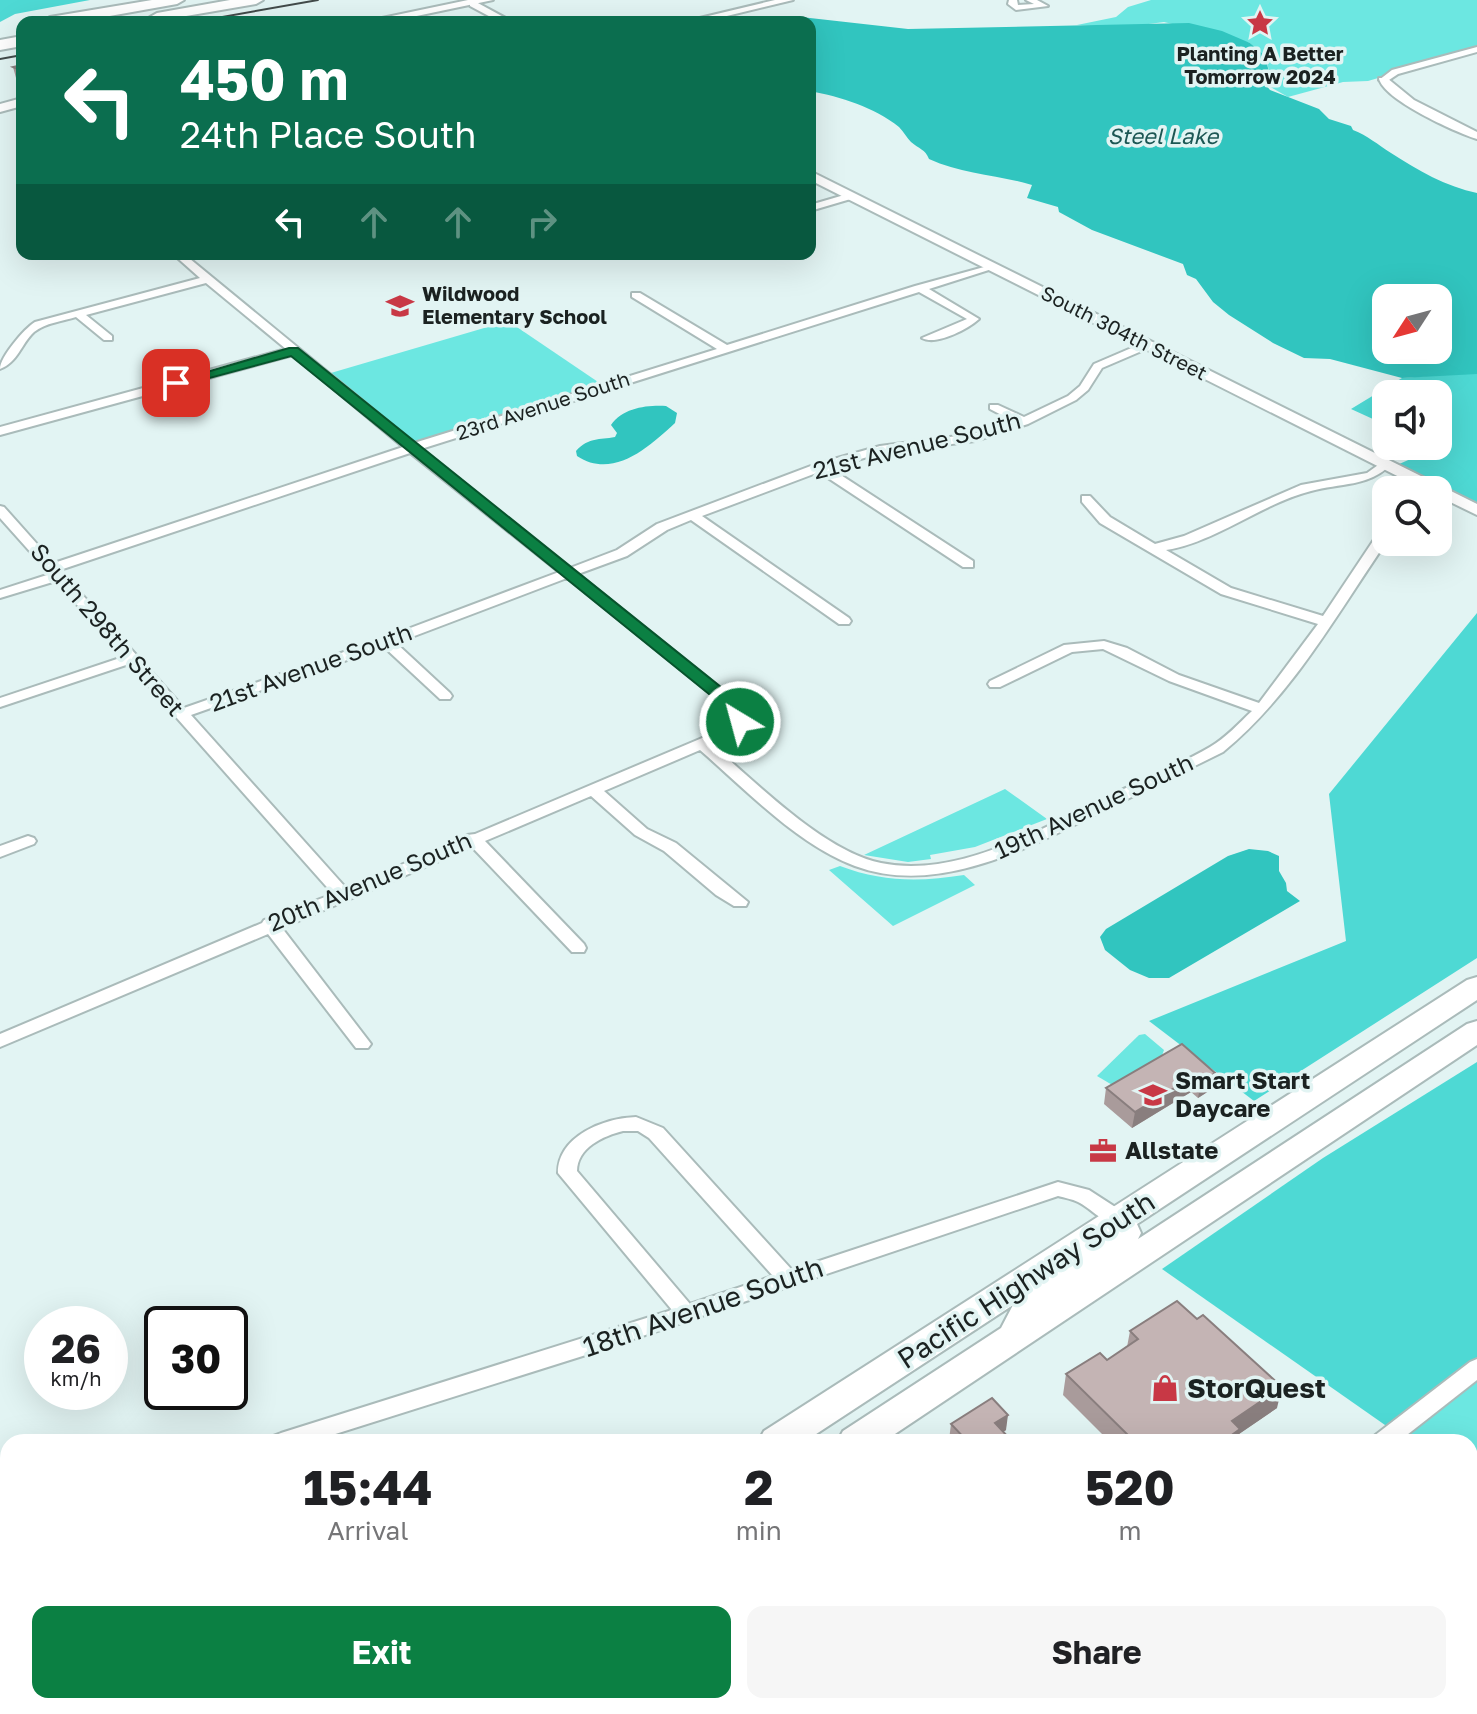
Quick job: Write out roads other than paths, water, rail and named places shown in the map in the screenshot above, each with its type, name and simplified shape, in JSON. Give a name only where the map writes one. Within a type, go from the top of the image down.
[{"type":"highway","points":[[85,16],[177,0]]},
{"type":"highway","points":[[166,16],[256,0]]},
{"type":"main road","points":[[404,16],[487,0]]},
{"type":"main road","name":"Pacific Highway South","points":[[788,1434],[1477,987]]},
{"type":"main road","name":"Pacific Highway South","points":[[867,1434],[1477,1031]]},
{"type":"main road","points":[[1014,1337],[1022,1316],[1049,1289],[1119,1243],[1125,1233],[1119,1219]]},
{"type":"street","points":[[715,16],[788,0]]},
{"type":"street","points":[[1013,0],[1016,8],[1044,6],[1030,0]]},
{"type":"street","points":[[473,4],[496,16]]},
{"type":"street","points":[[1477,49],[1395,72],[1383,80],[1384,84],[1403,97],[1477,136]]},
{"type":"street","name":"South 304th Street","points":[[816,178],[1409,476]]},
{"type":"street","points":[[816,206],[851,196]]},
{"type":"street","points":[[185,260],[412,448],[571,572]]},
{"type":"street","name":"23rd Avenue South","points":[[0,594],[412,448],[991,266]]},
{"type":"street","points":[[0,366],[17,351],[24,334],[39,324],[208,279]]},
{"type":"street","points":[[919,288],[974,319],[964,326],[928,338]]},
{"type":"street","points":[[636,295],[725,349]]},
{"type":"street","points":[[79,314],[108,338]]},
{"type":"street","name":"21st Avenue South","points":[[181,714],[386,642],[571,572],[638,545],[662,527],[820,467],[880,450],[975,437],[1024,421],[1072,398],[1084,388],[1098,366],[1147,345]]},
{"type":"street","points":[[0,431],[293,351]]},
{"type":"street","points":[[994,407],[1024,421]]},
{"type":"street","points":[[1155,548],[1189,539],[1305,488],[1371,476],[1385,464]]},
{"type":"street","points":[[820,467],[968,564]]},
{"type":"street","name":"South 304th Street","points":[[1452,497],[1477,510]]},
{"type":"street","points":[[1086,499],[1105,520],[1226,591],[1324,621]]},
{"type":"street","name":"South 298th Street","points":[[0,510],[342,894]]},
{"type":"street","points":[[692,515],[844,621]]},
{"type":"street","name":"19th Avenue South","points":[[702,744],[827,846],[867,865],[904,870],[986,858],[1019,846],[1218,749],[1237,735],[1261,709],[1372,553]]},
{"type":"street","name":"20th Avenue South","points":[[0,1041],[734,729],[741,716],[737,708],[571,572]]},
{"type":"street","points":[[386,642],[445,696]]},
{"type":"street","points":[[995,684],[1069,648],[1104,645],[1174,678],[1261,709]]},
{"type":"street","points":[[0,703],[130,659]]},
{"type":"street","points":[[593,789],[641,832],[670,847],[722,891],[740,902]]},
{"type":"street","points":[[473,838],[578,948]]},
{"type":"street","points":[[0,852],[28,841]]},
{"type":"street","points":[[270,924],[362,1044]]},
{"type":"street","points":[[686,1313],[568,1173],[569,1156],[575,1149],[619,1126],[645,1126],[656,1133],[788,1279]]},
{"type":"street","name":"18th Avenue South","points":[[306,1434],[686,1313],[1058,1189],[1082,1195],[1119,1219]]},
{"type":"street","points":[[1392,1434],[1477,1368]]},
{"type":"water","name":"Steel Lake","points":[[816,19],[908,29],[1189,23],[1222,31],[1250,43],[1265,56],[1271,80],[1265,84],[1270,90],[1319,109],[1329,119],[1351,126],[1432,177],[1477,193],[1477,374],[1402,378],[1330,359],[1304,358],[1273,343],[1229,315],[1213,302],[1196,279],[1187,275],[1183,264],[1092,230],[1059,212],[1058,207],[1027,198],[1032,185],[954,168],[929,159],[899,127],[868,108],[816,93]]},
{"type":"water","points":[[666,406],[677,413],[675,423],[630,458],[604,464],[577,456],[576,451],[585,443],[615,437],[617,433],[611,425],[628,411]]},
{"type":"water","points":[[1249,849],[1279,856],[1279,871],[1287,891],[1300,901],[1169,978],[1149,978],[1130,970],[1105,950],[1100,937],[1106,929],[1228,856]]},
{"type":"tram line","points":[[228,16],[318,0]]},
{"type":"tram line","points":[[0,59],[16,56]]},
{"type":"place","name":"Planting A Better Tomorrow 2024","points":[[1260,23]]},
{"type":"place","name":"Wildwood Elementary School","points":[[400,306]]},
{"type":"place","name":"Smart Start Daycare","points":[[1153,1095]]},
{"type":"place","name":"Allstate","points":[[1103,1151]]},
{"type":"place","name":"StorQuest","points":[[1165,1388]]}]
